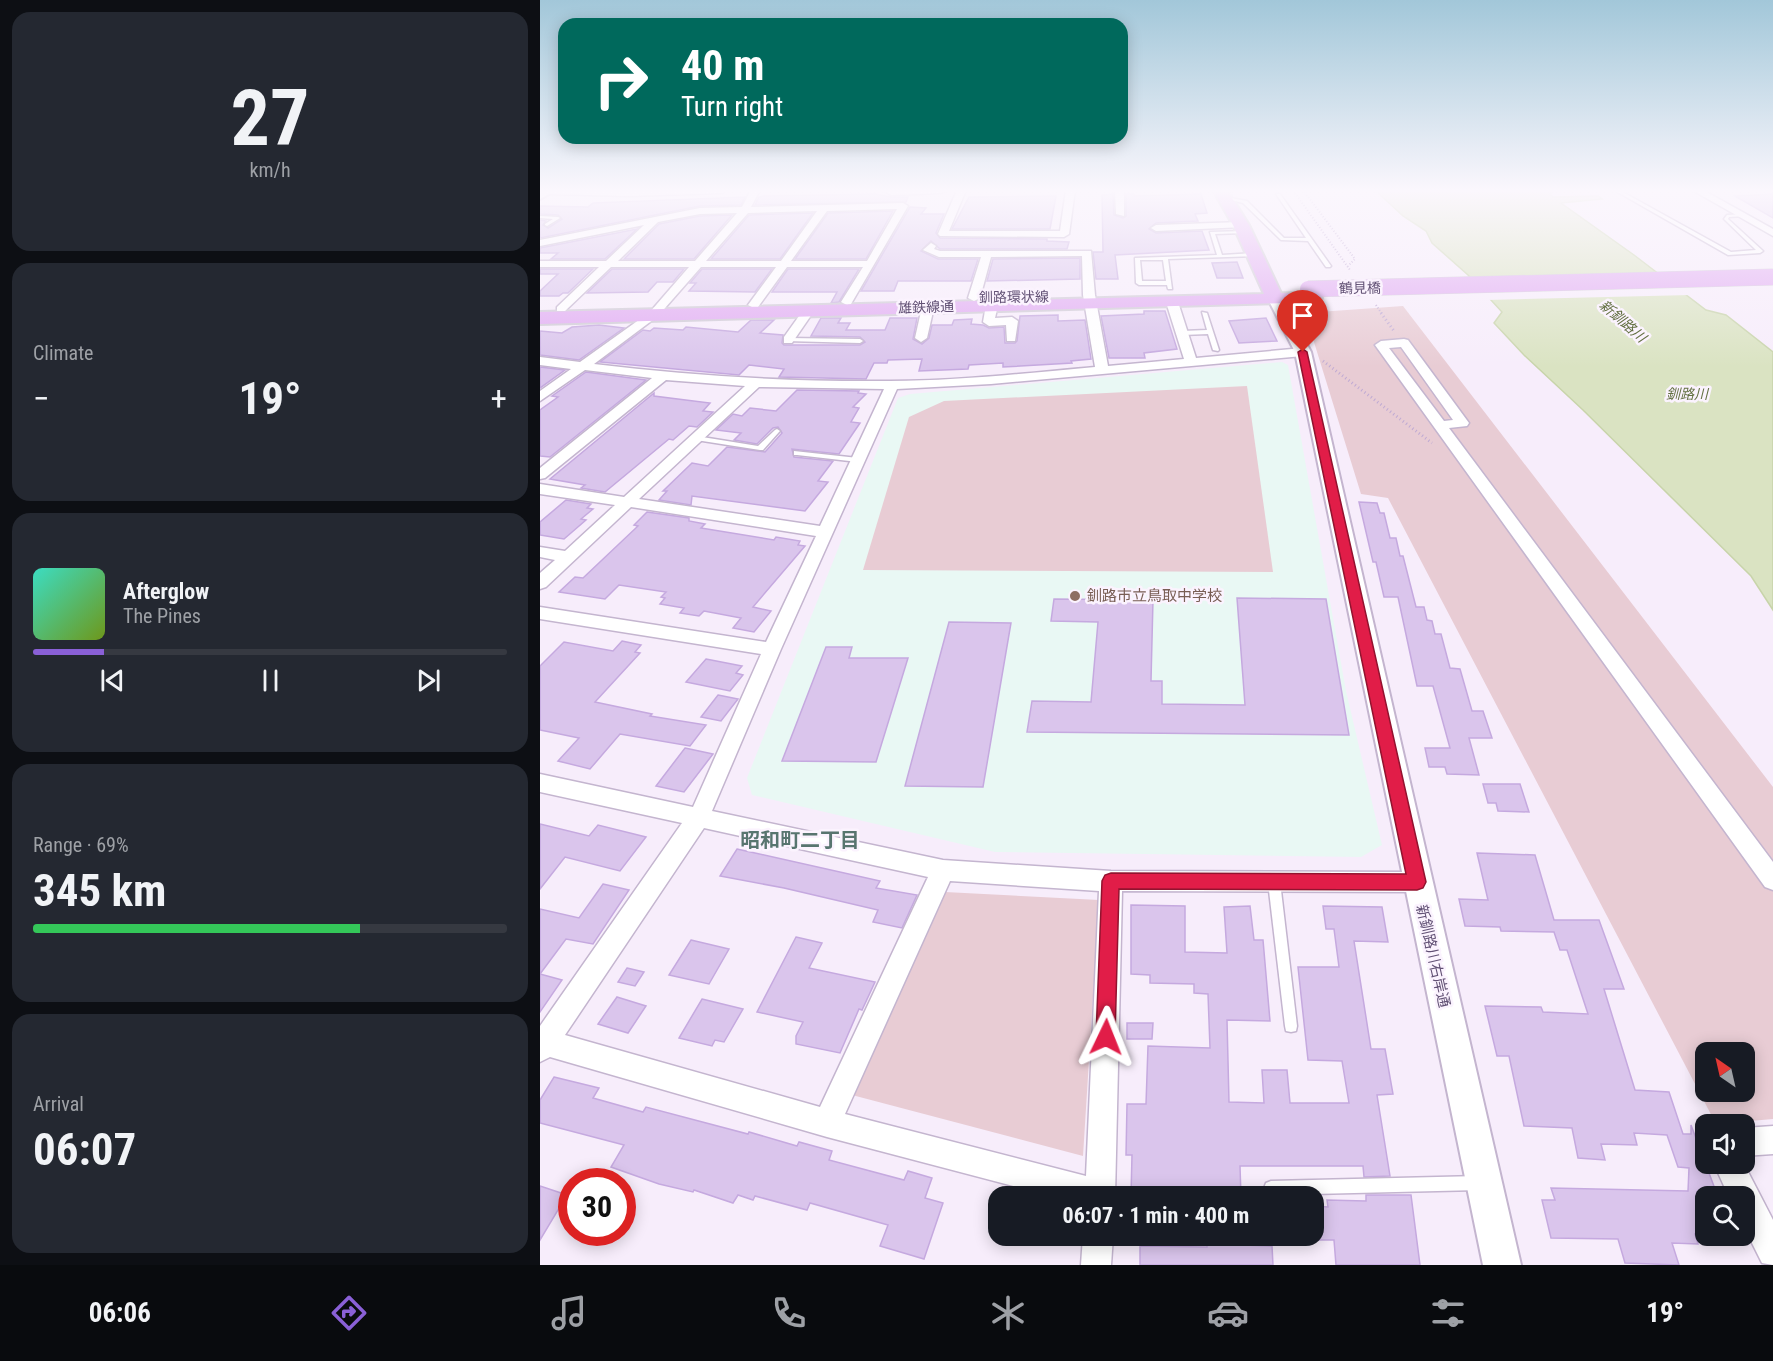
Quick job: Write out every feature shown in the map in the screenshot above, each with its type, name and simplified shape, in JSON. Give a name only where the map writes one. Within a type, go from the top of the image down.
[{"type":"main road","points":[[1252,249],[1273,295]]},
{"type":"main road","name":"鶴見橋","points":[[1310,294],[1773,277]]},
{"type":"main road","name":"鶴見橋","points":[[1310,294],[1773,285]]},
{"type":"main road","name":"雄鉄線通","points":[[540,318],[657,310],[808,311],[992,305],[1171,291],[1310,294]]},
{"type":"main road","name":"釧路環状線","points":[[540,309],[657,310],[754,304],[974,298],[1090,299],[1273,295]]},
{"type":"street","points":[[561,309],[623,249]]},
{"type":"street","points":[[540,397],[657,310],[710,249]]},
{"type":"street","points":[[754,304],[795,249]]},
{"type":"street","points":[[847,302],[879,249]]},
{"type":"street","points":[[929,249],[939,254],[1087,253],[1090,299],[1102,369]]},
{"type":"street","points":[[974,298],[987,254]]},
{"type":"street","points":[[540,264],[870,264]]},
{"type":"street","points":[[1171,291],[1191,362]]},
{"type":"street","name":"新釧路川右岸通","points":[[1273,295],[1303,352],[1502,1265]]},
{"type":"street","points":[[992,305],[989,322],[1012,321],[1011,338]]},
{"type":"street","points":[[921,338],[928,307]]},
{"type":"street","points":[[788,340],[808,311]]},
{"type":"street","points":[[1440,425],[1462,423],[1404,343],[1381,345],[1773,880]]},
{"type":"street","points":[[540,361],[663,376],[756,383],[892,385],[991,380],[1303,352]]},
{"type":"street","points":[[540,475],[663,376]]},
{"type":"street","points":[[540,583],[756,383]]},
{"type":"street","points":[[892,385],[772,649],[699,817],[542,1044],[1066,1186]]},
{"type":"street","points":[[540,489],[825,532]]},
{"type":"street","points":[[540,552],[568,557]]},
{"type":"street","points":[[540,613],[772,649]]},
{"type":"street","points":[[540,783],[943,870],[1111,881],[1417,882]]},
{"type":"street","points":[[827,1123],[943,870]]},
{"type":"street","points":[[1100,1186],[1111,881]]},
{"type":"street","points":[[1755,1141],[1773,1140]]},
{"type":"street","points":[[1733,1174],[1773,1252]]},
{"type":"street","points":[[1096,1265],[1097,1246]]},
{"type":"lane","points":[[1218,249],[1220,256]]},
{"type":"lane","points":[[1315,249],[1328,266]]},
{"type":"lane","points":[[1722,249],[1730,254],[1760,251],[1758,249]]},
{"type":"lane","points":[[1165,258],[1171,291],[1140,283],[1137,259],[1220,256],[1255,255]]},
{"type":"lane","points":[[1204,313],[1216,350]]},
{"type":"lane","points":[[1182,333],[1210,332]]},
{"type":"lane","points":[[788,340],[860,341]]},
{"type":"lane","points":[[696,438],[760,448],[777,431]]},
{"type":"lane","points":[[797,453],[858,460]]},
{"type":"lane","points":[[1274,882],[1291,1026]]},
{"type":"lane","points":[[1324,1187],[1484,1183]]},
{"type":"path","points":[[1335,249],[1355,276]]},
{"type":"path","points":[[1347,249],[1355,259],[1348,266]]},
{"type":"path","points":[[1376,305],[1404,343]]},
{"type":"path","points":[[1303,352],[1323,362],[1424,439],[1463,456]]},
{"type":"shaded area","points":[[1403,306],[1773,787],[1773,1119],[1755,1121],[1755,1114],[1711,1114],[1704,1102],[1755,1102],[1755,1042],[1695,1042],[1695,1084],[1388,498],[1361,494],[1305,313]]},
{"type":"shaded area","name":"釧路市立鳥取中学校","points":[[1282,362],[1288,365],[1346,691],[1382,845],[1361,857],[995,852],[752,795],[747,778],[898,398],[910,394]]},
{"type":"shaded area","points":[[1247,386],[1273,572],[863,570],[909,417],[944,401]]},
{"type":"shaded area","points":[[945,892],[1099,900],[1083,1156],[852,1095]]},
{"type":"water","name":"釧路川","points":[[1439,249],[1626,249],[1706,310],[1726,315],[1773,352],[1773,610],[1751,576],[1494,323],[1502,312],[1468,275]]},
{"type":"pier","points":[[1664,274],[1691,295],[1487,300],[1467,279]]},
{"type":"building","points":[[540,249],[616,249],[605,259],[551,259],[558,253],[540,253]]},
{"type":"building","points":[[634,249],[703,249],[694,259],[624,259]]},
{"type":"building","points":[[720,249],[787,249],[780,259],[711,259]]},
{"type":"building","points":[[802,249],[872,249],[866,259],[795,259]]},
{"type":"building","points":[[885,249],[923,249],[921,251],[938,259],[978,259],[971,281],[898,281],[894,291],[861,291]]},
{"type":"building","points":[[1103,249],[1209,250],[1115,255],[1118,279],[1096,279],[1093,252],[1103,252]]},
{"type":"building","points":[[1080,258],[1080,279],[987,281],[993,259]]},
{"type":"building","points":[[1237,262],[1243,278],[1217,278],[1212,263]]},
{"type":"building","points":[[540,269],[593,269],[568,293],[559,296],[540,296],[540,291],[558,274],[540,274]]},
{"type":"building","points":[[612,269],[684,269],[673,282],[657,282],[648,292],[587,293]]},
{"type":"building","points":[[702,269],[772,269],[755,292],[689,291],[696,283],[690,283]]},
{"type":"building","points":[[788,269],[859,269],[839,302],[831,303],[837,292],[772,292]]},
{"type":"building","points":[[1144,311],[1165,311],[1177,349],[1144,353],[1145,358],[1109,358],[1101,316],[1144,314]]},
{"type":"building","points":[[1058,315],[1058,321],[1085,320],[1091,359],[1071,361],[1072,363],[1003,367],[1003,363],[969,365],[968,369],[919,371],[922,359],[888,360],[887,363],[874,363],[866,379],[779,377],[784,369],[749,365],[739,375],[600,362],[643,330],[650,331],[654,328],[683,330],[686,327],[738,332],[751,320],[774,320],[760,333],[783,335],[784,345],[860,345],[865,342],[860,337],[811,336],[821,318],[841,318],[838,323],[850,323],[846,330],[885,330],[890,318],[917,318],[913,339],[922,344],[929,338],[932,325],[952,325],[954,320],[972,319],[971,324],[989,328],[1004,327],[1005,343],[1015,343],[1020,316]]},
{"type":"building","points":[[1266,318],[1277,341],[1239,343],[1229,321]]},
{"type":"building","points":[[599,325],[624,328],[579,360],[540,355],[540,331],[562,333],[572,327]]},
{"type":"building","points":[[540,367],[565,370],[540,388]]},
{"type":"building","points":[[586,372],[646,380],[550,457],[540,456],[540,410],[558,397],[552,396]]},
{"type":"building","points":[[797,390],[859,391],[858,393],[866,394],[853,407],[859,408],[851,422],[860,423],[839,454],[792,449],[794,457],[833,461],[818,481],[828,482],[805,511],[692,496],[691,505],[659,500],[667,491],[663,491],[692,463],[708,466],[727,447],[765,452],[782,433],[778,427],[773,428],[757,444],[734,440],[741,433],[716,430],[733,414],[742,416],[750,408],[776,411]]},
{"type":"building","points":[[654,393],[654,396],[710,403],[703,411],[713,412],[697,427],[689,426],[673,440],[669,439],[605,492],[581,488],[585,485],[550,479]]},
{"type":"building","points":[[566,500],[591,504],[587,508],[593,509],[581,519],[586,520],[564,539],[540,535],[540,522]]},
{"type":"building","points":[[1359,502],[1377,503],[1380,513],[1384,513],[1390,538],[1396,538],[1400,556],[1403,556],[1416,607],[1424,607],[1427,620],[1432,621],[1435,634],[1441,634],[1450,668],[1460,669],[1472,711],[1483,711],[1492,738],[1469,738],[1479,775],[1447,774],[1445,767],[1429,767],[1425,748],[1450,748],[1433,686],[1417,686],[1398,597],[1384,597]]},
{"type":"building","points":[[647,512],[689,518],[689,521],[705,524],[701,528],[774,540],[776,537],[800,541],[798,545],[805,546],[753,607],[771,611],[754,632],[733,628],[741,618],[704,611],[699,616],[680,613],[684,608],[660,604],[665,598],[661,597],[666,592],[619,585],[605,599],[559,592],[575,577],[583,578],[638,526],[634,525]]},
{"type":"building","points":[[1237,598],[1326,599],[1349,735],[1027,732],[1032,701],[1091,702],[1098,622],[1051,621],[1054,599],[1153,600],[1151,681],[1162,681],[1162,704],[1245,705]]},
{"type":"building","points":[[949,622],[1011,623],[983,787],[905,786]]},
{"type":"building","points":[[622,641],[641,645],[635,652],[640,653],[595,702],[652,714],[650,716],[706,725],[690,746],[620,734],[590,769],[558,761],[579,738],[540,730],[540,666],[564,642],[613,651]]},
{"type":"building","points":[[826,647],[852,647],[849,658],[908,658],[876,762],[782,761]]},
{"type":"building","points":[[706,659],[742,666],[736,673],[743,675],[730,691],[686,682]]},
{"type":"building","points":[[718,695],[738,699],[721,721],[701,717]]},
{"type":"building","points":[[685,748],[713,754],[684,792],[656,786]]},
{"type":"building","points":[[1483,784],[1520,784],[1529,812],[1498,811],[1496,803],[1488,803]]},
{"type":"building","points":[[540,824],[589,836],[598,825],[646,837],[620,871],[565,857],[540,889]]},
{"type":"building","points":[[737,849],[880,881],[876,888],[917,895],[902,928],[873,922],[878,910],[720,876]]},
{"type":"building","points":[[1477,853],[1535,855],[1554,920],[1599,920],[1624,989],[1604,989],[1635,1090],[1669,1092],[1683,1134],[1691,1134],[1691,1125],[1695,1136],[1695,1174],[1709,1174],[1714,1186],[1695,1186],[1695,1244],[1672,1243],[1679,1265],[1625,1263],[1618,1239],[1551,1238],[1542,1200],[1555,1200],[1551,1188],[1688,1191],[1689,1168],[1678,1167],[1667,1135],[1634,1133],[1637,1145],[1601,1144],[1605,1160],[1578,1158],[1572,1128],[1524,1126],[1509,1056],[1497,1056],[1485,1006],[1541,1007],[1543,1012],[1588,1014],[1567,950],[1560,950],[1554,932],[1501,931],[1500,927],[1465,926],[1459,899],[1488,900]]},
{"type":"building","points":[[603,884],[629,890],[593,944],[566,939],[540,974],[540,909],[579,918]]},
{"type":"building","points":[[1131,905],[1185,906],[1185,952],[1227,953],[1224,907],[1250,906],[1254,940],[1263,940],[1270,1021],[1227,1020],[1229,1102],[1264,1103],[1262,1070],[1287,1070],[1290,1103],[1349,1103],[1342,1061],[1308,1060],[1298,967],[1339,967],[1334,929],[1326,929],[1323,906],[1382,907],[1388,942],[1354,941],[1371,1049],[1385,1049],[1393,1094],[1377,1095],[1390,1176],[1364,1177],[1363,1166],[1240,1166],[1241,1186],[1131,1186],[1132,1155],[1126,1155],[1127,1104],[1146,1104],[1148,1046],[1210,1048],[1208,994],[1194,993],[1194,984],[1150,983],[1150,975],[1131,974]]},
{"type":"building","points":[[796,937],[822,943],[809,968],[875,982],[862,1010],[859,1009],[840,1053],[796,1044],[796,1036],[803,1022],[757,1012]]},
{"type":"building","points":[[691,940],[729,949],[709,984],[669,975]]},
{"type":"building","points":[[627,968],[644,972],[635,986],[618,982]]},
{"type":"building","points":[[540,974],[562,980],[540,1012]]},
{"type":"building","points":[[617,997],[646,1006],[628,1033],[598,1024]]},
{"type":"building","points":[[702,999],[743,1009],[724,1042],[715,1040],[712,1046],[679,1038]]},
{"type":"building","points":[[1127,1023],[1153,1023],[1152,1039],[1127,1039]]},
{"type":"building","points":[[554,1077],[599,1088],[593,1098],[643,1112],[646,1107],[797,1146],[799,1142],[832,1151],[829,1160],[904,1180],[908,1171],[932,1178],[925,1198],[943,1203],[924,1259],[880,1246],[888,1225],[810,1203],[807,1210],[755,1196],[753,1200],[738,1195],[733,1203],[694,1190],[693,1192],[659,1184],[636,1176],[636,1168],[611,1167],[624,1145],[540,1123],[540,1100]]},
{"type":"building","points":[[540,1186],[558,1192],[558,1210],[540,1240]]},
{"type":"building","points":[[1366,1195],[1411,1195],[1420,1265],[1336,1265],[1334,1240],[1324,1240],[1324,1207],[1328,1207],[1327,1200],[1366,1201]]},
{"type":"building","points":[[1140,1246],[1272,1246],[1273,1265],[1140,1265]]},
{"type":"place","name":"釧路市立鳥取中学校","points":[[1075,596]]},
{"type":"district","name":"昭和町二丁目","points":[[800,840]]},
{"type":"route","points":[[1106,1037],[1111,881],[1417,882],[1303,352]]},
{"type":"water label","name":"新釧路川","points":[[1623,321]]}]
